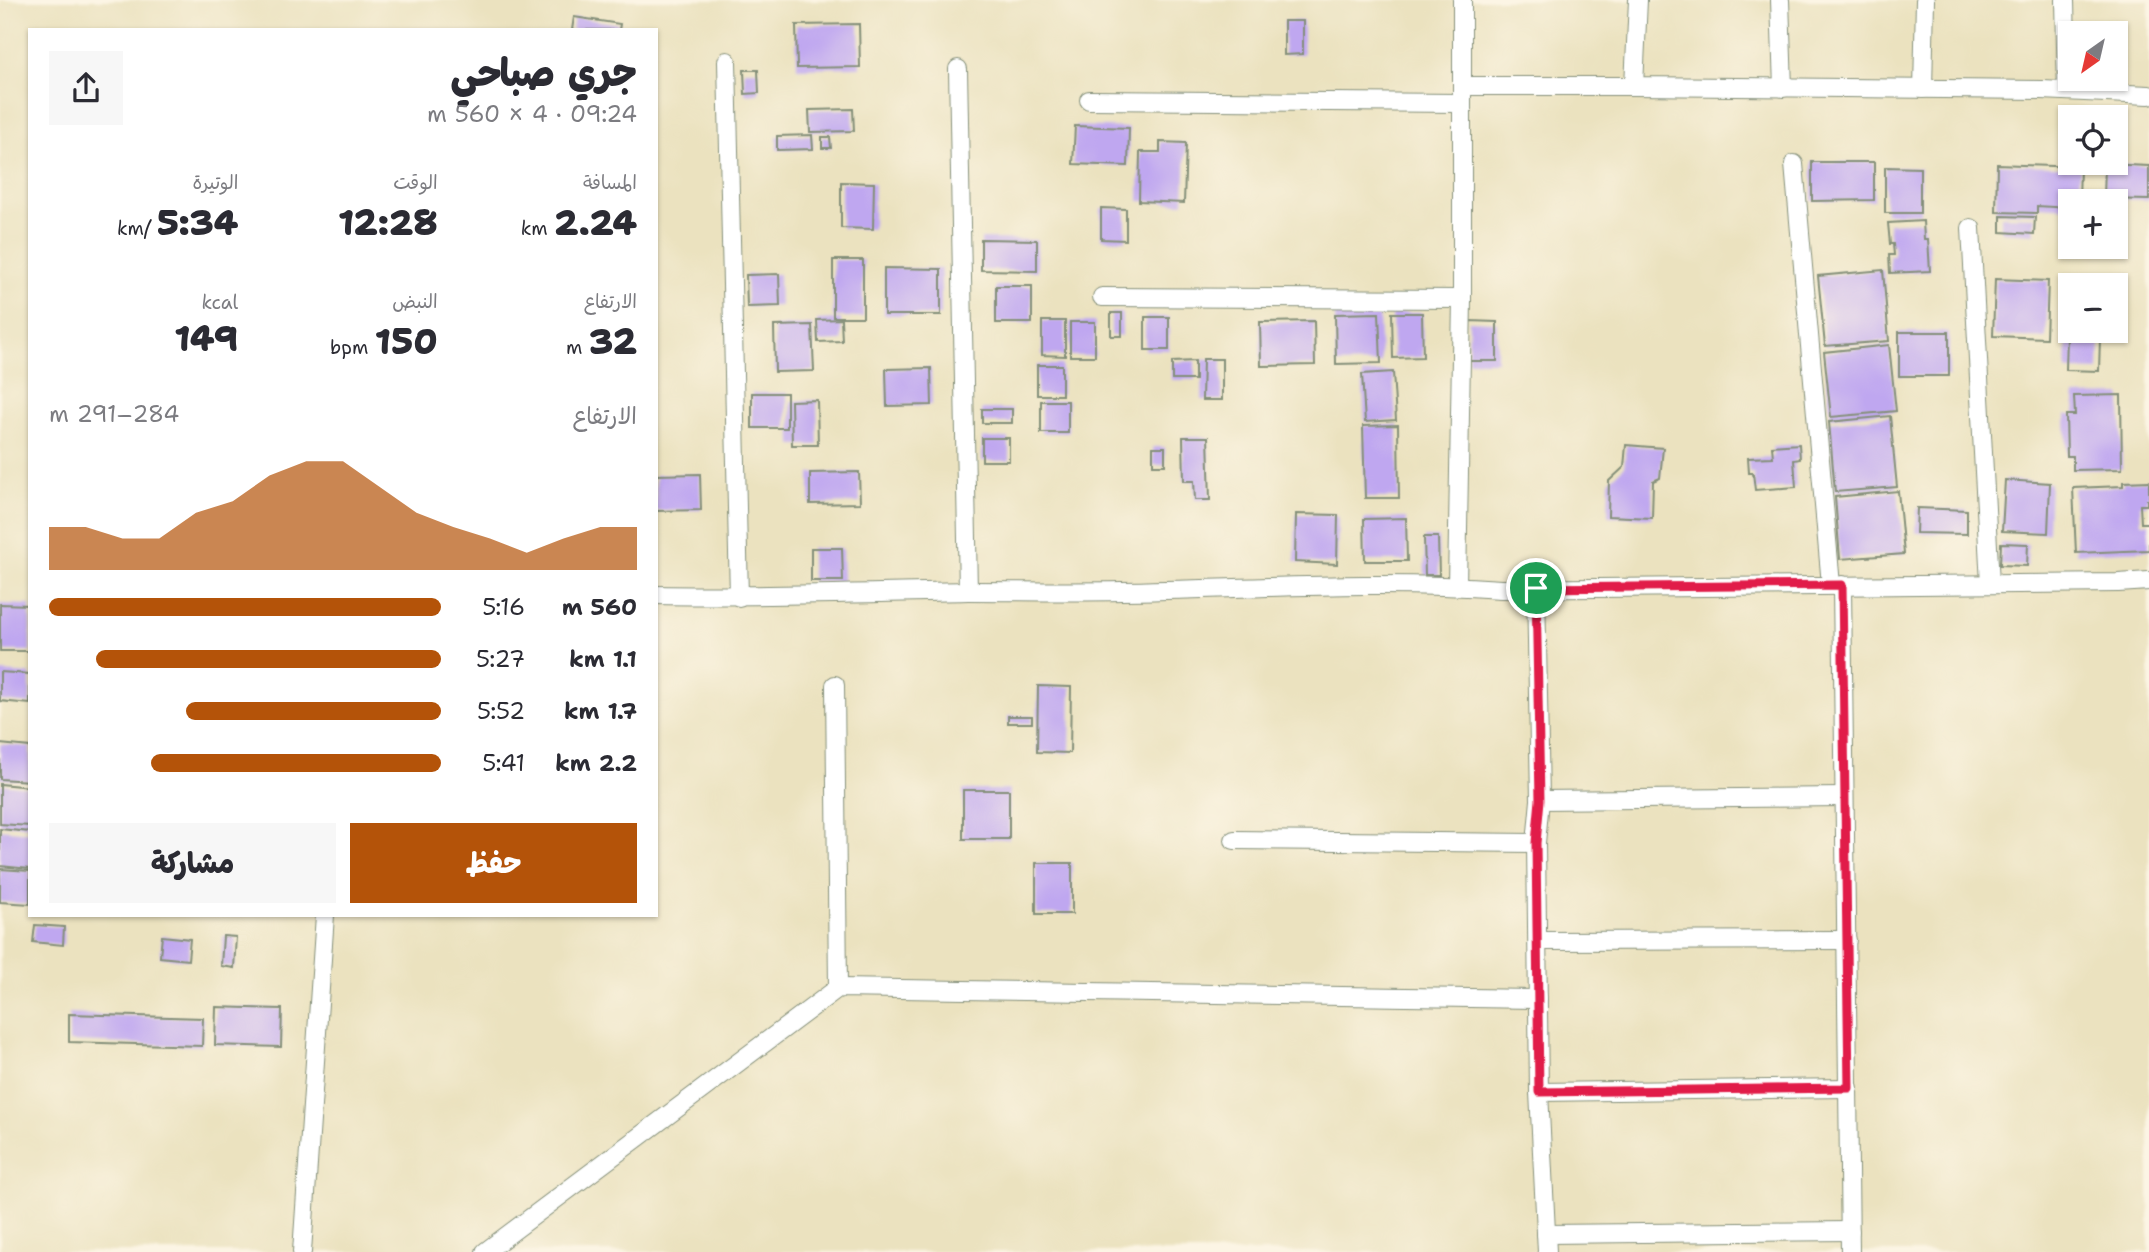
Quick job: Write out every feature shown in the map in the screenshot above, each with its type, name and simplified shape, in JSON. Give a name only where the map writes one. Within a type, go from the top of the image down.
[{"type":"street","points":[[1457,586],[1462,299],[1462,0]]},
{"type":"street","points":[[1634,86],[1638,0]]},
{"type":"street","points":[[1780,0],[1783,88]]},
{"type":"street","points":[[1923,89],[1924,0]]},
{"type":"street","points":[[2065,0],[2065,21]]},
{"type":"street","points":[[727,61],[739,597]]},
{"type":"street","points":[[958,69],[968,592]]},
{"type":"street","points":[[1089,100],[1462,94],[1634,86],[2058,91]]},
{"type":"street","points":[[2067,91],[2149,95]]},
{"type":"street","points":[[1794,164],[1837,585],[1847,940],[1850,1252]]},
{"type":"street","points":[[1971,228],[1990,584]]},
{"type":"street","points":[[1102,297],[1462,299]]},
{"type":"street","points":[[658,595],[739,597],[1120,592],[1320,585],[1536,588],[2149,580]]},
{"type":"street","points":[[1536,588],[1540,800],[1536,843],[1539,1092],[1546,1243],[1850,1231]]},
{"type":"street","points":[[835,685],[838,988]]},
{"type":"street","points":[[1540,800],[1844,797]]},
{"type":"street","points":[[1234,840],[1536,843]]},
{"type":"street","points":[[302,1252],[325,917]]},
{"type":"street","points":[[1538,941],[1847,940]]},
{"type":"street","points":[[485,1252],[838,988],[1538,999]]},
{"type":"street","points":[[1539,1092],[1849,1088]]},
{"type":"building","points":[[574,17],[620,24],[619,28],[572,28]]},
{"type":"building","points":[[1284,21],[1303,21],[1303,54],[1284,55]]},
{"type":"building","points":[[859,24],[860,67],[797,68],[796,25]]},
{"type":"building","points":[[744,70],[758,70],[759,93],[745,94]]},
{"type":"building","points":[[853,109],[854,131],[810,132],[809,110]]},
{"type":"building","points":[[1075,126],[1129,128],[1128,166],[1073,164]]},
{"type":"building","points":[[812,135],[813,149],[777,150],[777,136]]},
{"type":"building","points":[[822,137],[830,137],[831,148],[822,148]]},
{"type":"building","points":[[1160,142],[1186,143],[1184,203],[1139,201],[1140,152],[1160,152]]},
{"type":"building","points":[[1812,162],[1874,162],[1874,200],[1812,201]]},
{"type":"building","points":[[1997,164],[2058,166],[2058,175],[2080,175],[2079,189],[2058,189],[2058,207],[2037,206],[2037,213],[1996,212]]},
{"type":"building","points":[[2128,165],[2149,166],[2149,200],[2128,200],[2128,189],[2104,189],[2105,175],[2128,175]]},
{"type":"building","points":[[1885,167],[1920,168],[1920,213],[1885,213]]},
{"type":"building","points":[[841,182],[874,183],[873,229],[841,228]]},
{"type":"building","points":[[1101,208],[1126,209],[1126,240],[1101,239]]},
{"type":"building","points":[[2001,216],[2035,217],[2034,234],[2001,232]]},
{"type":"building","points":[[1923,221],[1924,239],[1928,239],[1930,271],[1890,273],[1889,255],[1894,255],[1888,223]]},
{"type":"building","points":[[981,239],[1037,240],[1037,271],[981,270]]},
{"type":"building","points":[[833,260],[863,260],[863,317],[833,317]]},
{"type":"building","points":[[884,268],[941,269],[941,315],[884,315]]},
{"type":"building","points":[[1883,270],[1889,341],[1825,346],[1818,276]]},
{"type":"building","points":[[779,274],[780,306],[747,307],[746,275]]},
{"type":"building","points":[[1995,279],[2048,281],[2046,338],[1993,336]]},
{"type":"building","points":[[996,286],[1032,286],[1032,323],[996,323]]},
{"type":"building","points":[[1111,313],[1122,313],[1122,336],[1111,336]]},
{"type":"building","points":[[1379,313],[1381,363],[1336,364],[1335,314]]},
{"type":"building","points":[[1392,313],[1422,313],[1423,357],[1393,358]]},
{"type":"building","points":[[1145,317],[1169,317],[1169,350],[1145,350]]},
{"type":"building","points":[[841,319],[842,341],[818,342],[817,320]]},
{"type":"building","points":[[1042,321],[1065,321],[1065,356],[1042,355]]},
{"type":"building","points":[[1314,321],[1315,365],[1261,366],[1260,322]]},
{"type":"building","points":[[1469,321],[1497,322],[1497,361],[1468,361]]},
{"type":"building","points":[[1070,322],[1095,322],[1095,356],[1070,356]]},
{"type":"building","points":[[812,325],[814,371],[775,372],[774,326]]},
{"type":"building","points":[[1899,332],[1949,332],[1949,376],[1899,376]]},
{"type":"building","points":[[2067,343],[2100,343],[2099,371],[2066,370]]},
{"type":"building","points":[[1889,345],[1896,411],[1831,417],[1824,352]]},
{"type":"building","points":[[1203,359],[1222,359],[1222,400],[1202,400]]},
{"type":"building","points":[[1195,361],[1195,380],[1172,380],[1172,362]]},
{"type":"building","points":[[1037,365],[1062,365],[1062,395],[1037,395]]},
{"type":"building","points":[[931,368],[932,405],[887,406],[886,369]]},
{"type":"building","points":[[1393,372],[1396,420],[1365,422],[1362,374]]},
{"type":"building","points":[[752,393],[787,393],[787,428],[752,428]]},
{"type":"building","points":[[2121,395],[2122,469],[2073,470],[2073,456],[2067,456],[2066,415],[2075,415],[2074,396]]},
{"type":"building","points":[[817,400],[818,445],[792,445],[791,401]]},
{"type":"building","points":[[1041,401],[1068,401],[1068,433],[1041,433]]},
{"type":"building","points":[[982,409],[1012,409],[1012,423],[982,423]]},
{"type":"building","points":[[1890,416],[1897,487],[1835,492],[1829,422]]},
{"type":"building","points":[[1398,425],[1399,498],[1365,498],[1363,426]]},
{"type":"building","points":[[1183,437],[1208,437],[1210,500],[1195,500],[1194,481],[1184,481]]},
{"type":"building","points":[[982,438],[1009,438],[1009,461],[982,461]]},
{"type":"building","points":[[1799,444],[1800,459],[1794,460],[1796,487],[1755,490],[1753,473],[1749,473],[1748,458],[1773,457],[1772,446]]},
{"type":"building","points":[[1626,445],[1663,448],[1660,478],[1653,481],[1652,518],[1608,516],[1609,481],[1624,467]]},
{"type":"building","points":[[1153,447],[1165,447],[1165,465],[1153,465]]},
{"type":"building","points":[[859,472],[860,503],[810,504],[810,473]]},
{"type":"building","points":[[700,474],[701,510],[658,511],[658,475]]},
{"type":"building","points":[[2005,480],[2050,483],[2048,533],[2002,531]]},
{"type":"building","points":[[2149,481],[2149,500],[2147,505],[2140,505],[2141,523],[2149,523],[2149,550],[2076,553],[2073,488],[2123,486],[2123,482]]},
{"type":"building","points":[[1898,491],[1904,554],[1840,559],[1835,497]]},
{"type":"building","points":[[1917,508],[1967,510],[1967,534],[1916,533]]},
{"type":"building","points":[[1296,514],[1338,515],[1337,564],[1295,562]]},
{"type":"building","points":[[1406,518],[1407,561],[1365,561],[1364,519]]},
{"type":"building","points":[[1424,537],[1438,537],[1439,575],[1425,575]]},
{"type":"building","points":[[2001,543],[2028,544],[2027,566],[2000,565]]},
{"type":"building","points":[[811,548],[842,548],[843,581],[811,581]]},
{"type":"building","points":[[0,604],[28,605],[28,651],[0,651]]},
{"type":"building","points":[[0,672],[28,674],[28,704],[0,701]]},
{"type":"building","points":[[1038,686],[1071,687],[1070,753],[1037,752]]},
{"type":"building","points":[[1008,716],[1032,716],[1032,723],[1008,723]]},
{"type":"building","points":[[0,744],[28,747],[28,781],[0,779]]},
{"type":"building","points":[[0,784],[28,787],[28,826],[0,824]]},
{"type":"building","points":[[963,790],[1009,790],[1009,839],[963,839]]},
{"type":"building","points":[[0,829],[28,832],[28,869],[0,866]]},
{"type":"building","points":[[1036,863],[1072,863],[1072,914],[1036,914]]},
{"type":"building","points":[[0,869],[28,871],[28,904],[0,902]]},
{"type":"building","points":[[35,925],[64,927],[63,945],[33,942]]},
{"type":"building","points":[[162,936],[190,939],[188,960],[160,957]]},
{"type":"building","points":[[223,936],[236,937],[234,968],[221,966]]},
{"type":"building","points":[[216,1007],[282,1009],[281,1047],[215,1045]]},
{"type":"building","points":[[69,1014],[203,1018],[202,1046],[69,1042]]},
{"type":"route","points":[[1842,585],[1849,1088],[1539,1092],[1536,843],[1540,800],[1536,588],[1842,585]]}]
